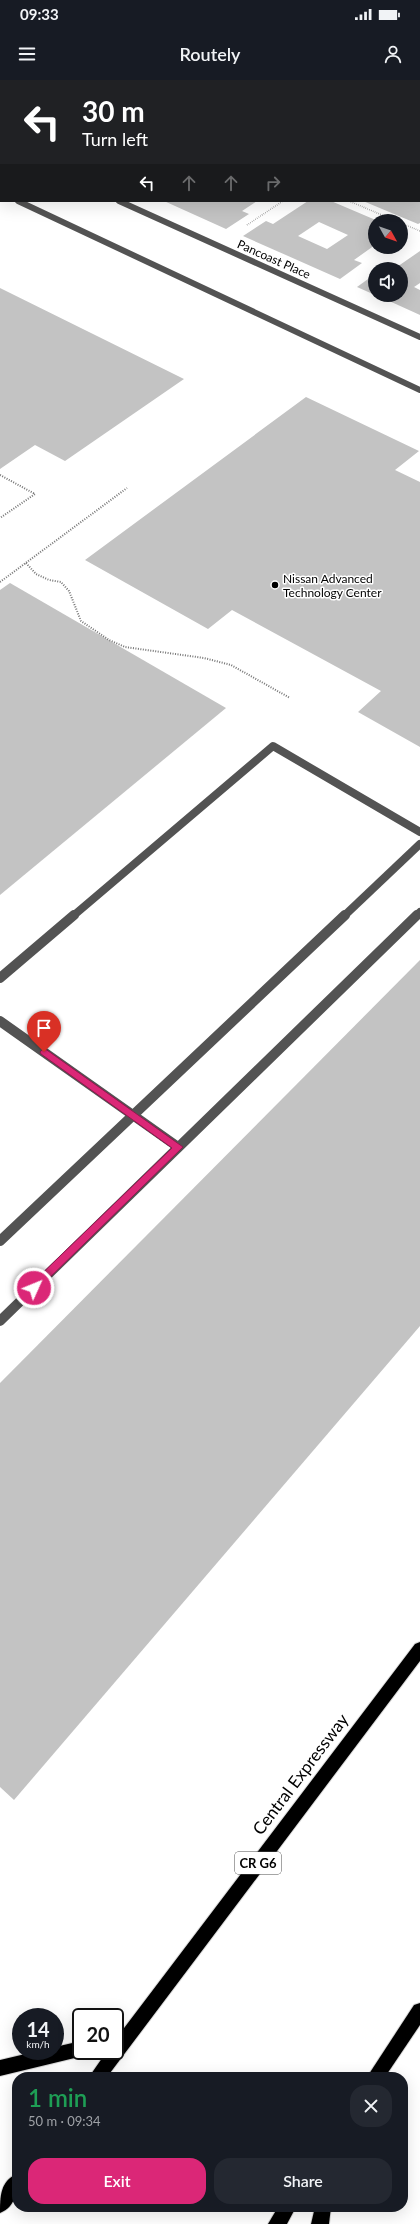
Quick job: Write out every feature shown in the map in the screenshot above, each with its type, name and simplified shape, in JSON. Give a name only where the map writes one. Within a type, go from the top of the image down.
[{"type":"highway","name":"Central Expressway","points":[[124,2035],[420,1649]]},
{"type":"highway","points":[[378,2072],[420,2011]]},
{"type":"highway","points":[[0,2068],[72,2051]]},
{"type":"highway","name":"Central Expressway","points":[[100,2072],[108,2060]]},
{"type":"highway","points":[[0,2205],[12,2189]]},
{"type":"highway","points":[[277,2224],[285,2212]]},
{"type":"highway","points":[[320,2224],[322,2212]]},
{"type":"street","points":[[20,202],[420,390]]},
{"type":"street","name":"Pancoast Place","points":[[121,202],[420,337]]},
{"type":"street","points":[[0,978],[273,746],[420,832]]},
{"type":"street","points":[[0,1241],[420,844]]},
{"type":"street","points":[[0,1321],[420,912]]},
{"type":"street","points":[[0,1021],[178,1147]]},
{"type":"path","points":[[216,244],[281,202]]},
{"type":"path","points":[[351,202],[380,214]]},
{"type":"path","points":[[408,226],[420,231]]},
{"type":"path","points":[[0,475],[35,494],[0,518]]},
{"type":"path","points":[[0,582],[127,488]]},
{"type":"path","points":[[26,563],[36,574],[49,580],[62,582],[69,591],[81,621],[109,640],[125,647],[204,658],[231,665],[290,698]]},
{"type":"building","points":[[166,202],[256,202],[242,211],[249,214],[226,229]]},
{"type":"building","points":[[306,202],[333,202],[368,217],[368,250],[354,260],[362,263],[340,279],[243,236],[266,221],[273,224]],"holes":[[[319,222],[348,235],[327,249],[298,236]]]},
{"type":"building","points":[[365,202],[420,202],[420,223],[418,224],[408,220],[408,214],[394,214]]},
{"type":"building","points":[[420,251],[420,283],[414,287],[420,290],[420,315],[391,302],[408,302],[408,262],[404,262]]},
{"type":"building","points":[[368,279],[368,292],[357,287]]},
{"type":"building","points":[[0,288],[184,379],[65,461],[35,445],[0,469]]},
{"type":"building","name":"Nissan Advanced Technology Center","points":[[306,397],[419,451],[395,470],[420,482],[420,747],[358,712],[381,691],[232,610],[208,629],[85,560]]},
{"type":"building","points":[[10,583],[226,708],[0,895],[0,590]]},
{"type":"building","points":[[420,960],[420,1326],[14,1800],[0,1787],[0,1383]]},
{"type":"place","name":"Nissan Advanced Technology Center","points":[[275,585]]},
{"type":"route","points":[[34,1288],[178,1147],[44,1052]]}]
